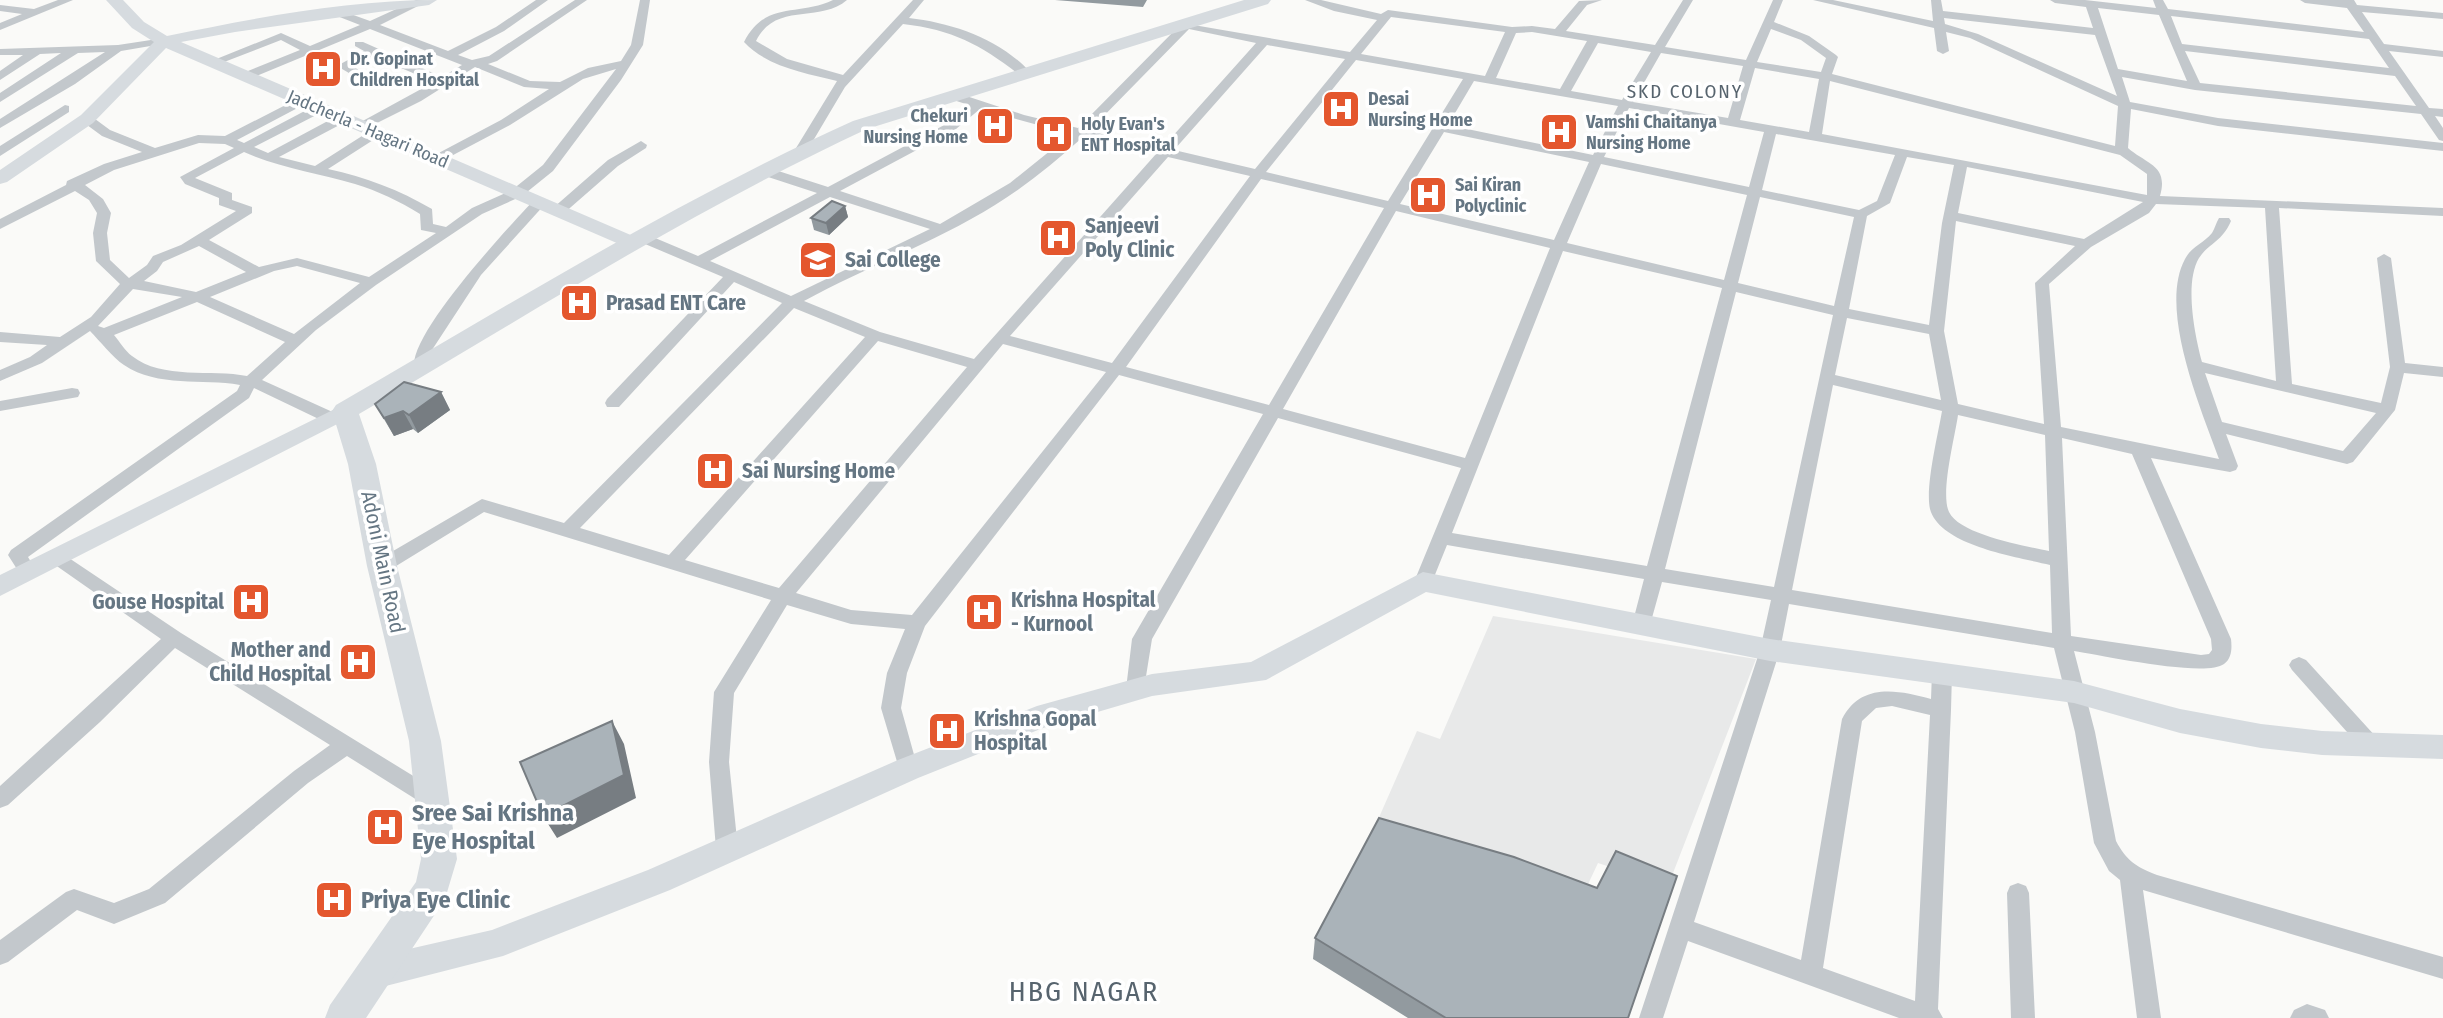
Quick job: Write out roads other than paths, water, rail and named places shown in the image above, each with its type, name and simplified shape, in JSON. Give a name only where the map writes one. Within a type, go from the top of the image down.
[{"type":"main road","points":[[338,415],[764,171],[860,125],[1262,0]]},
{"type":"main road","name":"Adoni Main Road","points":[[338,415],[362,464],[382,566],[425,741],[439,859],[432,887],[344,1018]]},
{"type":"street","points":[[0,27],[68,0]]},
{"type":"street","name":"Jadcherla - Hagari Road","points":[[114,0],[138,25],[164,41],[539,203],[638,241]]},
{"type":"street","points":[[3,53],[118,48],[245,25],[429,0]]},
{"type":"street","points":[[449,55],[500,29],[543,0]]},
{"type":"street","points":[[317,171],[370,129],[442,80],[475,64],[494,59],[582,0]]},
{"type":"street","points":[[28,572],[17,555],[243,394],[250,382],[295,341],[371,282],[477,211],[517,193],[548,168],[637,45],[645,0]]},
{"type":"street","points":[[842,0],[824,8],[783,12],[763,25],[750,42],[757,49],[800,67],[845,79]]},
{"type":"street","points":[[799,153],[845,79],[919,0]]},
{"type":"street","points":[[1310,0],[1338,9],[1384,18]]},
{"type":"street","points":[[1558,33],[1583,3],[1597,0]]},
{"type":"street","points":[[374,973],[492,945],[659,880],[908,769],[1038,718],[1152,685],[1256,672],[1423,582],[1596,160],[1625,104],[1688,0]]},
{"type":"street","points":[[1733,123],[1750,64],[1778,0]]},
{"type":"street","points":[[1818,0],[1939,20],[2100,32]]},
{"type":"street","points":[[1936,0],[1942,51]]},
{"type":"street","points":[[2055,0],[2373,36]]},
{"type":"street","points":[[2158,0],[2194,86]]},
{"type":"street","points":[[2305,0],[2443,16]]},
{"type":"street","points":[[247,76],[423,1]]},
{"type":"street","points":[[1,4],[35,12]]},
{"type":"street","points":[[2091,4],[2113,72],[2118,78],[2126,137],[2122,145],[2123,152]]},
{"type":"street","points":[[2350,4],[2443,137]]},
{"type":"street","points":[[908,769],[891,708],[897,673],[917,623],[1116,369],[1258,174],[1388,13],[1513,30],[1532,29],[1825,76],[2123,152],[2145,163],[2154,173],[2157,185],[2152,200],[2144,210],[2086,244],[2042,283],[2053,431],[2062,643],[2085,732],[2105,844],[2117,864],[2130,875],[2156,885],[2443,968]]},
{"type":"street","points":[[341,14],[528,84],[560,86]]},
{"type":"street","points":[[900,20],[953,27],[979,38],[1025,73]]},
{"type":"street","points":[[1939,20],[2123,104],[2218,122],[2443,147]]},
{"type":"street","points":[[1768,24],[1805,38],[1827,52],[1832,61],[1825,76],[1815,137]]},
{"type":"street","points":[[567,531],[792,302],[942,229],[1015,187],[1080,132],[1186,25],[1470,78],[1961,162],[2152,200],[2443,212]]},
{"type":"street","points":[[1489,81],[1513,30]]},
{"type":"street","points":[[215,62],[281,36],[311,51]]},
{"type":"street","points":[[1563,94],[1594,39]]},
{"type":"street","points":[[0,178],[87,119],[164,41]]},
{"type":"street","points":[[727,849],[719,762],[724,692],[783,596],[1000,338],[1264,41]]},
{"type":"street","points":[[359,44],[442,80]]},
{"type":"street","points":[[2177,47],[2400,73]]},
{"type":"street","points":[[2381,47],[2443,54]]},
{"type":"street","points":[[0,124],[118,48]]},
{"type":"street","points":[[0,98],[76,49]]},
{"type":"street","points":[[0,76],[38,50]]},
{"type":"street","points":[[370,80],[343,66],[374,51]]},
{"type":"street","points":[[438,159],[514,117],[591,69],[625,64]]},
{"type":"street","points":[[2113,72],[2194,86],[2443,113]]},
{"type":"street","points":[[1136,689],[1142,639],[1272,411],[1470,78]]},
{"type":"street","points":[[951,95],[977,105],[1080,132],[1841,312],[1936,331]]},
{"type":"street","points":[[227,141],[303,100]]},
{"type":"street","points":[[700,261],[953,126],[977,105]]},
{"type":"street","points":[[0,376],[36,359],[88,326],[128,284],[152,268],[158,259],[181,251],[247,210],[224,202],[227,196],[190,181],[187,177],[320,108]]},
{"type":"street","points":[[0,152],[65,109]]},
{"type":"street","points":[[268,159],[342,118]]},
{"type":"street","points":[[87,119],[112,136],[153,152]]},
{"type":"street","points":[[1440,127],[1861,214],[1883,203],[1902,152]]},
{"type":"street","points":[[1641,625],[1771,130]]},
{"type":"street","points":[[0,225],[7,216],[109,167],[198,139],[227,141],[268,159],[377,184],[427,212],[426,227],[448,232]]},
{"type":"street","points":[[0,140],[15,142]]},
{"type":"street","points":[[558,211],[613,163],[641,145]]},
{"type":"street","points":[[1961,162],[1936,331],[1951,408],[1938,507],[1947,525],[1964,534],[2058,560]]},
{"type":"street","points":[[764,171],[942,229]]},
{"type":"street","points":[[72,184],[87,191],[100,206],[104,217],[99,230],[104,252],[103,261],[128,284],[155,284],[196,297],[295,341]]},
{"type":"street","points":[[421,367],[422,353],[475,272],[539,203]]},
{"type":"street","points":[[2272,204],[2284,388]]},
{"type":"street","points":[[1651,1018],[1770,650],[1861,214]]},
{"type":"street","points":[[1951,216],[2086,244]]},
{"type":"street","points":[[1827,378],[2171,457],[2230,466],[2194,365],[2185,306],[2189,266],[2196,250],[2216,238],[2224,221]]},
{"type":"street","points":[[199,240],[258,273]]},
{"type":"street","points":[[638,241],[700,261],[875,335],[978,365]]},
{"type":"street","points":[[2216,426],[2347,458],[2387,410],[2398,367],[2384,258]]},
{"type":"street","points":[[103,334],[258,273],[297,262],[371,282]]},
{"type":"street","points":[[613,403],[733,275]]},
{"type":"street","points":[[88,326],[109,337],[129,362],[170,376],[250,382],[338,415]]},
{"type":"street","points":[[672,563],[875,335]]},
{"type":"street","points":[[0,337],[65,342]]},
{"type":"street","points":[[1000,338],[1471,465]]},
{"type":"street","points":[[2194,365],[2387,410]]},
{"type":"street","points":[[2398,367],[2443,372]]},
{"type":"street","points":[[0,406],[72,393]]},
{"type":"street","points":[[0,586],[338,415]]},
{"type":"street","points":[[1441,538],[1655,572],[2062,643],[2202,663],[2216,661],[2223,650],[2221,639],[2138,448]]},
{"type":"street","points":[[382,566],[481,505],[851,617],[917,623]]},
{"type":"street","points":[[57,557],[174,638],[433,800]]},
{"type":"street","points":[[1423,582],[1770,650],[2074,692],[2180,721],[2261,736],[2322,743],[2443,747]]},
{"type":"street","points":[[0,799],[93,716],[174,638]]},
{"type":"street","points":[[2299,665],[2370,744]]},
{"type":"street","points":[[1679,927],[1929,1017],[1942,673]]},
{"type":"street","points":[[1810,974],[1852,719],[1860,705],[1871,699],[1894,698],[1941,710]]},
{"type":"street","points":[[0,954],[74,899],[114,914],[157,896],[301,777],[346,745]]},
{"type":"street","points":[[2130,875],[2149,1018]]},
{"type":"street","points":[[2018,892],[2022,1018]]},
{"type":"street","points":[[2302,1018],[2317,1018]]},
{"type":"place","name":"Dr. Gopinat Children Hospital","points":[[323,69]]},
{"type":"place","name":"Desai Nursing Home","points":[[1341,109]]},
{"type":"place","name":"Chekuri Nursing Home","points":[[995,126]]},
{"type":"place","name":"Vamshi Chaitanya Nursing Home","points":[[1559,132]]},
{"type":"place","name":"Holy Evan's ENT Hospital","points":[[1054,134]]},
{"type":"place","name":"Sai Kiran Polyclinic","points":[[1428,195]]},
{"type":"place","name":"Sanjeevi Poly Clinic","points":[[1058,238]]},
{"type":"place","name":"Sai College","points":[[818,260]]},
{"type":"place","name":"Prasad ENT Care","points":[[579,303]]},
{"type":"place","name":"Sai Nursing Home","points":[[715,471]]},
{"type":"place","name":"Gouse Hospital","points":[[251,602]]},
{"type":"place","name":"Krishna Hospital - Kurnool","points":[[984,612]]},
{"type":"place","name":"Mother and Child Hospital","points":[[358,662]]},
{"type":"place","name":"Krishna Gopal Hospital","points":[[947,731]]},
{"type":"place","name":"Sree Sai Krishna Eye Hospital","points":[[385,827]]},
{"type":"place","name":"Priya Eye Clinic","points":[[334,900]]},
{"type":"district","name":"SKD COLONY","points":[[1685,91]]},
{"type":"district","name":"HBG NAGAR","points":[[1084,991]]}]
